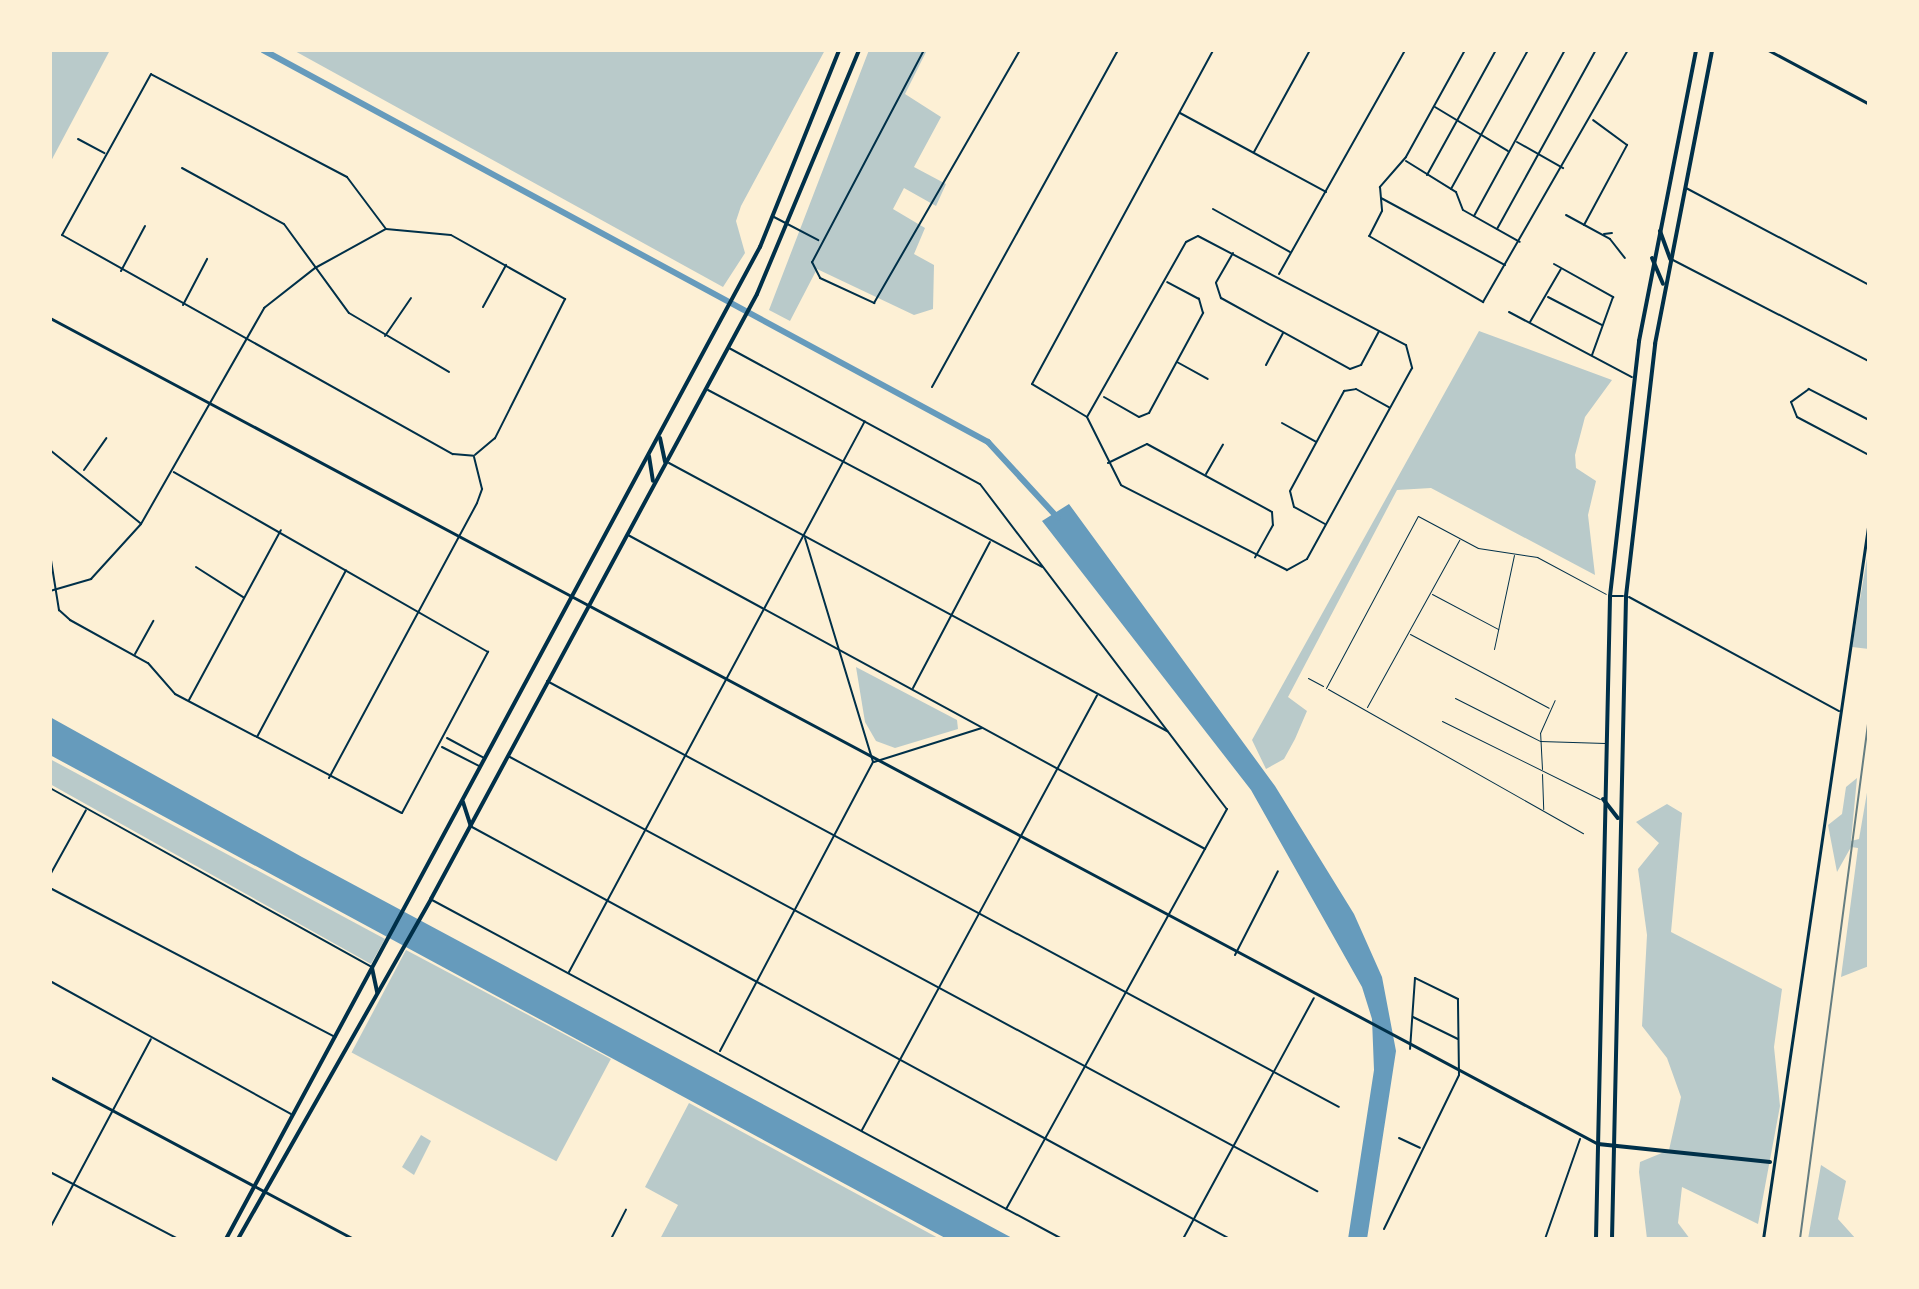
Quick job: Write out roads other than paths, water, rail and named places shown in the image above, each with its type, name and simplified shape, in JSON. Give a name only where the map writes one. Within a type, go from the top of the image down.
[{"type":"main road","points":[[226,1239],[740,285],[774,217],[839,50]]},
{"type":"main road","points":[[238,1239],[431,899],[757,294],[791,226],[859,50]]},
{"type":"main road","points":[[1596,1239],[1603,799],[1610,596],[1634,377],[1652,258],[1696,50]]},
{"type":"main road","points":[[1612,1239],[1626,596],[1664,290],[1712,50]]},
{"type":"main road","points":[[1659,225],[1670,259]]},
{"type":"main road","points":[[1652,258],[1664,290]]},
{"type":"main road","points":[[662,431],[665,461]]},
{"type":"main road","points":[[649,456],[653,484]]},
{"type":"main road","points":[[1603,799],[1620,824]]},
{"type":"main road","points":[[463,800],[463,820],[471,826]]},
{"type":"main road","points":[[372,968],[377,994]]},
{"type":"main road","points":[[1598,1144],[1770,1162]]},
{"type":"street","points":[[924,50],[819,240],[812,262],[817,275],[878,303],[1020,50]]},
{"type":"street","points":[[932,387],[1118,50]]},
{"type":"street","points":[[1087,417],[1103,397],[1166,281],[1198,236],[1234,251],[1380,330],[1412,356],[1391,408],[1326,524],[1297,568],[1278,570],[1121,485],[1087,417],[1032,384],[1213,50]]},
{"type":"street","points":[[1253,153],[1310,50]]},
{"type":"street","points":[[1279,275],[1405,50]]},
{"type":"street","points":[[1465,50],[1405,159],[1389,172],[1380,198],[1382,211],[1369,236],[1483,302],[1564,169],[1628,50]]},
{"type":"street","points":[[1426,176],[1496,50]]},
{"type":"street","points":[[1451,189],[1528,50]]},
{"type":"street","points":[[1474,216],[1565,50]]},
{"type":"street","points":[[1497,229],[1596,50]]},
{"type":"street","points":[[1768,50],[1869,104]]},
{"type":"street","points":[[50,591],[91,579],[141,524],[174,472],[244,341],[278,293],[315,268],[386,229],[435,230],[507,264],[565,299],[495,438],[474,456],[453,454],[244,341],[63,239],[104,153],[151,74],[347,177],[386,229]]},
{"type":"street","points":[[1434,107],[1509,151]]},
{"type":"street","points":[[1179,112],[1327,192]]},
{"type":"street","points":[[1584,225],[1627,145],[1591,120]]},
{"type":"street","points":[[78,139],[104,153]]},
{"type":"street","points":[[1515,141],[1564,169]]},
{"type":"street","points":[[1405,159],[1426,176],[1451,189],[1474,216],[1521,242]]},
{"type":"street","points":[[182,168],[284,224],[349,313],[384,337],[449,372]]},
{"type":"street","points":[[1684,187],[1869,285]]},
{"type":"street","points":[[1380,198],[1506,266]]},
{"type":"street","points":[[1213,209],[1291,252]]},
{"type":"street","points":[[1566,215],[1602,234],[1625,258]]},
{"type":"street","points":[[774,217],[819,240]]},
{"type":"street","points":[[121,273],[145,226]]},
{"type":"street","points":[[1602,234],[1612,233]]},
{"type":"street","points":[[1234,251],[1216,292],[1350,369],[1361,365],[1380,330]]},
{"type":"street","points":[[182,306],[207,259]]},
{"type":"street","points":[[1670,259],[1869,361]]},
{"type":"street","points":[[483,307],[507,264]]},
{"type":"street","points":[[1554,264],[1613,297],[1592,356]]},
{"type":"street","points":[[1529,322],[1548,297],[1562,268]]},
{"type":"street","points":[[1103,397],[1144,417],[1176,361],[1204,304],[1166,281]]},
{"type":"street","points":[[1548,297],[1603,325]]},
{"type":"street","points":[[384,337],[411,298]]},
{"type":"street","points":[[1509,312],[1634,377]]},
{"type":"street","points":[[50,318],[457,540],[1365,1026],[1580,1139],[1598,1144]]},
{"type":"street","points":[[1266,365],[1284,332]]},
{"type":"street","points":[[727,348],[867,419],[980,484],[1227,809],[1006,1209]]},
{"type":"street","points":[[1176,361],[1208,379]]},
{"type":"street","points":[[704,388],[1043,568]]},
{"type":"street","points":[[1326,524],[1288,500],[1316,442],[1349,388],[1391,408]]},
{"type":"street","points":[[1869,420],[1815,390],[1799,390],[1791,402],[1797,417],[1869,455]]},
{"type":"street","points":[[568,973],[867,419]]},
{"type":"street","points":[[1282,423],[1316,442]]},
{"type":"street","points":[[83,471],[106,438]]},
{"type":"street","points":[[1108,463],[1147,444],[1272,512],[1273,525],[1255,558]]},
{"type":"street","points":[[1205,475],[1223,444]]},
{"type":"street","points":[[50,450],[83,471],[141,524]]},
{"type":"street","points":[[329,778],[482,489],[474,456]]},
{"type":"street","points":[[665,461],[1168,731]]},
{"type":"street","points":[[50,554],[56,590],[70,620],[135,655],[188,701],[329,778],[402,813],[446,737],[488,652],[419,609],[174,472]]},
{"type":"street","points":[[1763,1239],[1770,1162],[1869,520]]},
{"type":"street","points":[[188,701],[281,530]]},
{"type":"street","points":[[627,535],[1205,849]]},
{"type":"street","points":[[805,537],[873,762]]},
{"type":"street","points":[[913,689],[990,542]]},
{"type":"street","points":[[196,567],[244,598]]},
{"type":"street","points":[[256,738],[346,570]]},
{"type":"street","points":[[1610,596],[1626,596],[1839,711]]},
{"type":"street","points":[[135,655],[153,621]]},
{"type":"street","points":[[546,681],[1339,1107]]},
{"type":"street","points":[[862,1131],[1098,694]]},
{"type":"street","points":[[720,1053],[873,762],[983,728]]},
{"type":"street","points":[[446,737],[485,758]]},
{"type":"street","points":[[441,746],[481,767]]},
{"type":"street","points":[[507,756],[1086,1064],[1317,1191]]},
{"type":"street","points":[[50,788],[372,968]]},
{"type":"street","points":[[50,875],[87,808]]},
{"type":"street","points":[[471,826],[1230,1239]]},
{"type":"street","points":[[1235,955],[1278,871]]},
{"type":"street","points":[[50,888],[336,1038]]},
{"type":"street","points":[[431,899],[1062,1239]]},
{"type":"street","points":[[1384,1229],[1459,1075],[1458,999],[1415,978],[1410,1049]]},
{"type":"street","points":[[50,981],[294,1116]]},
{"type":"street","points":[[1183,1239],[1314,998]]},
{"type":"street","points":[[1411,1016],[1459,1039]]},
{"type":"street","points":[[50,1228],[151,1038]]},
{"type":"street","points":[[50,1077],[354,1239]]},
{"type":"street","points":[[1399,1138],[1422,1149]]},
{"type":"street","points":[[1545,1239],[1580,1139]]},
{"type":"street","points":[[50,1172],[178,1239]]},
{"type":"street","points":[[611,1239],[626,1210]]},
{"type":"lane","points":[[1326,688],[1418,516],[1459,539],[1515,553],[1610,596]]},
{"type":"lane","points":[[1366,709],[1459,539]]},
{"type":"lane","points":[[1494,649],[1515,553]]},
{"type":"lane","points":[[1430,593],[1498,629]]},
{"type":"lane","points":[[1408,633],[1549,708]]},
{"type":"lane","points":[[1308,678],[1583,833]]},
{"type":"lane","points":[[1455,698],[1540,741],[1605,743]]},
{"type":"lane","points":[[1543,811],[1540,741],[1549,708],[1555,700]]},
{"type":"lane","points":[[1442,721],[1603,799]]},
{"type":"water","points":[[1069,504],[1275,786],[1354,914],[1382,977],[1396,1051],[1367,1239],[1348,1239],[1374,1070],[1372,1019],[1362,987],[1251,790],[1042,521]]},
{"type":"water","points":[[50,717],[302,857],[1014,1239],[947,1239],[50,755]]},
{"type":"waterway","points":[[263,50],[988,442],[1058,518]]},
{"type":"railway","points":[[1800,1239],[1869,716]]}]
